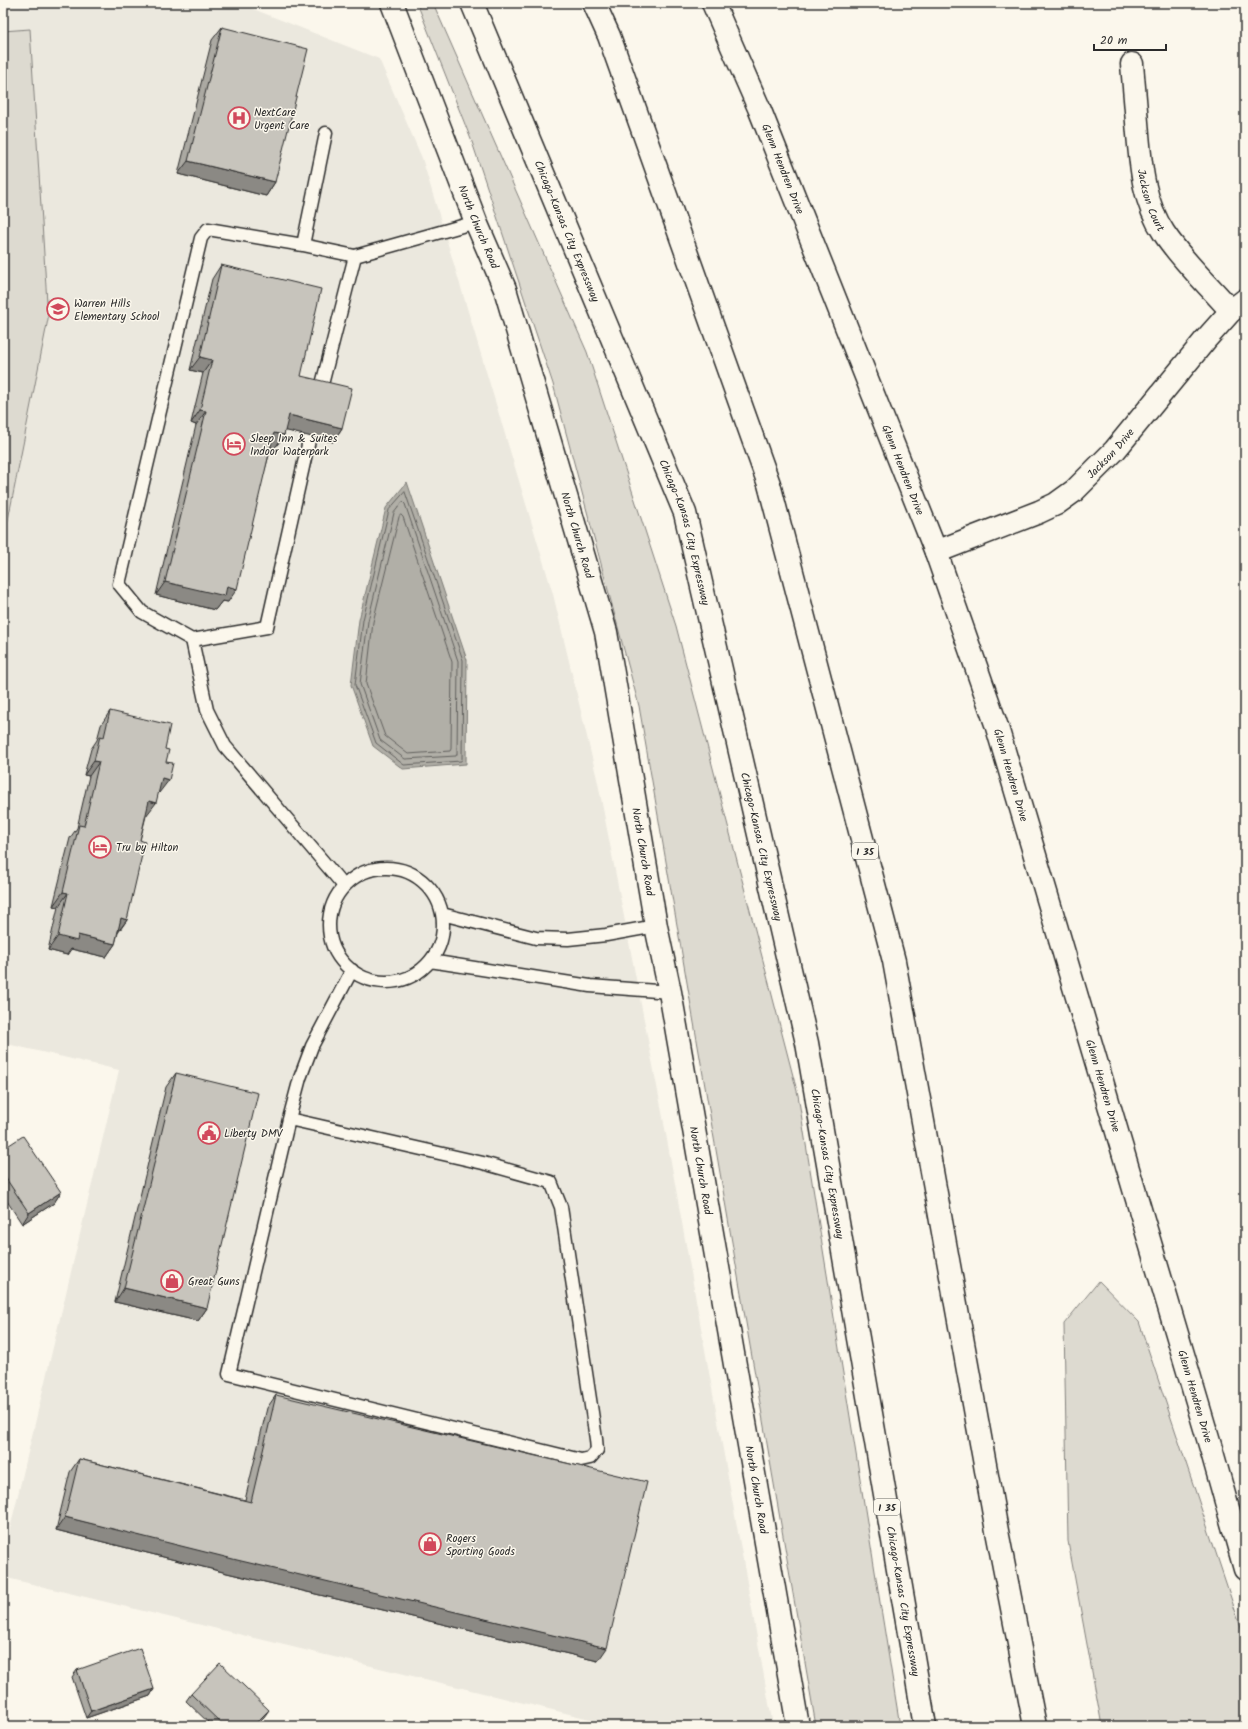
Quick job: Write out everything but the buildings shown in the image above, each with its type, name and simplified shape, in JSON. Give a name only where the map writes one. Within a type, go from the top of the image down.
[{"type":"main road","name":"North Church Road","points":[[392,3],[476,222],[506,289],[606,632],[656,926],[670,992],[798,1726]]},
{"type":"main road","name":"Chicago-Kansas City Expressway","points":[[472,3],[684,513],[807,1043],[925,1726]]},
{"type":"main road","name":"I 35","points":[[594,3],[609,36],[769,484],[894,961],[997,1531],[1036,1726]]},
{"type":"main road","name":"Glenn Hendren Drive","points":[[713,3],[759,108],[936,552],[996,724],[1212,1452],[1245,1569]]},
{"type":"main road","name":"Jackson Court","points":[[1132,64],[1142,169],[1145,191],[1152,212],[1163,232],[1178,253],[1238,306]]},
{"type":"main road","name":"Jackson Drive","points":[[936,552],[1039,512],[1056,504],[1074,491],[1115,450],[1238,306]]},
{"type":"lane","points":[[303,245],[326,133]]},
{"type":"lane","points":[[310,436],[267,627],[192,640],[142,612],[119,584],[201,238],[208,229],[303,245],[355,256],[476,222]]},
{"type":"lane","points":[[319,396],[355,256]]},
{"type":"lane","points":[[192,640],[206,710],[225,746],[344,886]]},
{"type":"lane","points":[[381,868],[395,868],[408,872],[420,879],[430,889],[442,914],[441,939],[437,950],[430,961],[419,971],[393,981],[378,981],[364,977],[352,970],[342,961],[335,950],[330,937],[329,923],[331,910],[336,897],[344,886],[354,877],[367,871],[381,868]]},
{"type":"lane","points":[[442,914],[536,938],[568,938],[606,935],[656,926]]},
{"type":"lane","points":[[430,961],[590,986],[670,992]]},
{"type":"lane","points":[[289,1119],[483,1163],[551,1182],[560,1207],[596,1439],[597,1450],[590,1458],[581,1460],[229,1374],[289,1119],[300,1078],[312,1046],[352,970]]},
{"type":"shaded area","points":[[3,3],[238,3],[379,59],[422,158],[553,594],[598,783],[662,1112],[773,1726],[619,1726],[3,1577],[3,1558],[119,1070],[3,1043]]},
{"type":"shaded area","points":[[417,3],[433,3],[587,352],[676,626],[798,1095],[900,1726],[816,1726],[639,706],[553,384],[472,142]]},
{"type":"shaded area","points":[[30,29],[48,319],[3,545],[3,31]]},
{"type":"shaded area","points":[[1099,1281],[1139,1322],[1245,1640],[1245,1726],[1102,1726],[1068,1541],[1064,1324]]},
{"type":"water","points":[[407,482],[467,660],[466,764],[403,769],[373,746],[351,685],[359,620],[386,508]]},
{"type":"place","name":"NextCare Urgent Care","points":[[239,118]]},
{"type":"place","name":"Warren Hills Elementary School","points":[[58,309]]},
{"type":"place","name":"Sleep Inn & Suites Indoor Waterpark","points":[[234,444]]},
{"type":"place","name":"Tru by Hilton","points":[[100,847]]},
{"type":"place","name":"Liberty DMV","points":[[209,1133]]},
{"type":"place","name":"Great Guns","points":[[172,1281]]},
{"type":"place","name":"Rogers Sporting Goods","points":[[430,1544]]}]
